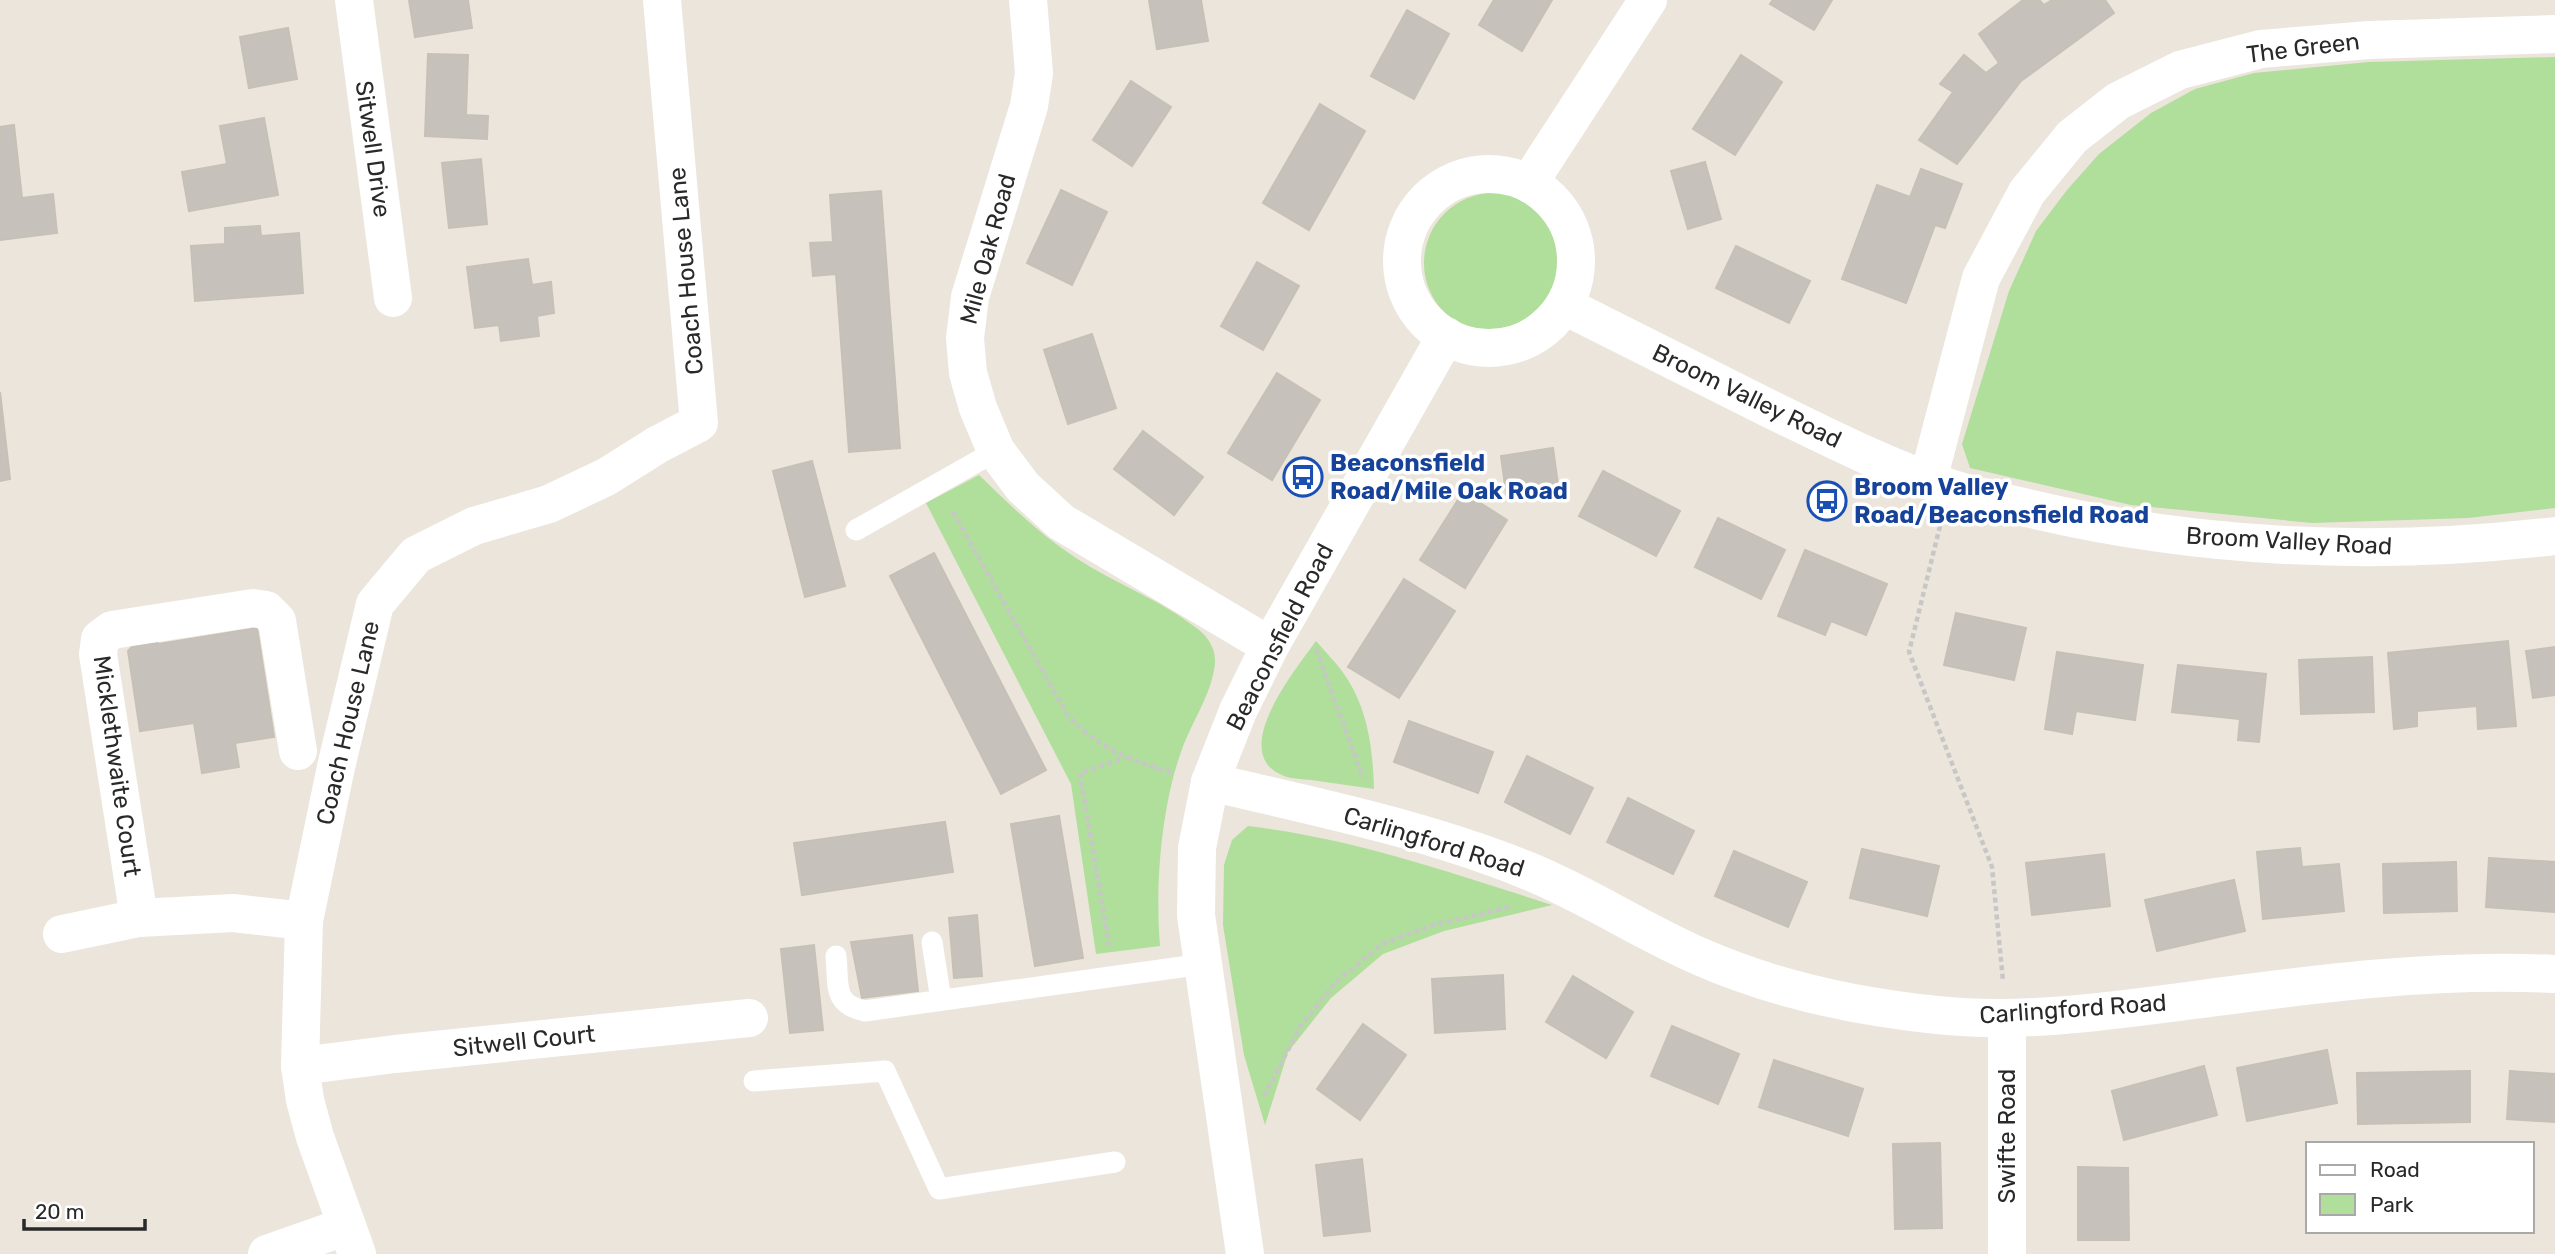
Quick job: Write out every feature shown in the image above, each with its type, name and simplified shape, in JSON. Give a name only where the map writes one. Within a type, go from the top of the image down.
[{"type":"street","name":"Sitwell Drive","points":[[354,0],[393,298]]},
{"type":"street","name":"Coach House Lane","points":[[352,1240],[315,1137],[305,1100],[300,1066],[303,921],[375,604],[416,555],[474,526],[549,504],[606,477],[699,423],[662,0]]},
{"type":"street","name":"Mile Oak Road","points":[[1028,0],[1034,73],[1029,106],[970,297],[965,338],[968,373],[978,408],[996,451],[1023,487],[1061,522],[1270,646]]},
{"type":"street","points":[[1529,183],[1648,0]]},
{"type":"street","name":"The Green","points":[[1938,484],[1981,278],[2027,192],[2072,137],[2118,101],[2180,70],[2261,49],[2369,40],[2555,34]]},
{"type":"street","points":[[1496,174],[1529,183],[1553,201],[1570,227],[1576,251],[1575,281],[1564,306],[1545,329],[1519,344],[1494,349],[1465,345],[1437,332],[1416,310],[1404,281],[1402,264],[1406,234],[1421,207],[1439,191],[1465,177],[1496,174]]},
{"type":"street","name":"Broom Valley Road","points":[[1564,306],[1825,436],[1938,484],[2065,517],[2161,534],[2239,542],[2352,547],[2471,543],[2555,536]]},
{"type":"street","name":"Beaconsfield Road","points":[[1245,1254],[1196,915],[1197,848],[1210,782],[1238,711],[1270,646],[1446,336]]},
{"type":"street","name":"Micklethwaite Court","points":[[139,918],[98,654],[100,639],[112,630],[253,608],[266,610],[277,621],[298,751]]},
{"type":"street","name":"Carlingford Road","points":[[1210,782],[1379,821],[1475,850],[1574,892],[1700,957],[1761,979],[1882,1008],[1939,1016],[2007,1018],[2098,1012],[2386,976],[2507,971],[2555,974]]},
{"type":"street","points":[[62,934],[139,918],[233,914],[303,921]]},
{"type":"street","name":"Sitwell Court","points":[[300,1066],[748,1018]]},
{"type":"street","name":"Swifte Road","points":[[2007,1018],[2007,1254]]},
{"type":"street","points":[[267,1254],[352,1240]]},
{"type":"lane","points":[[856,530],[996,451]]},
{"type":"lane","points":[[932,942],[941,1000]]},
{"type":"lane","points":[[836,956],[841,998],[849,1007],[865,1011],[1203,964]]},
{"type":"lane","points":[[754,1081],[885,1071],[939,1189],[1115,1162]]},
{"type":"path","points":[[937,483],[1068,716],[1091,739],[1125,758],[1210,782]]},
{"type":"path","points":[[1938,484],[1909,652],[1992,867],[2007,1018]]},
{"type":"path","points":[[1297,598],[1379,821]]},
{"type":"path","points":[[1114,976],[1080,774],[1125,758]]},
{"type":"path","points":[[1260,1104],[1300,1027],[1336,982],[1382,944],[1433,925],[1510,907]]},
{"type":"green space","points":[[2555,57],[2555,508],[2468,518],[2312,523],[2131,505],[1970,468],[1962,444],[2009,291],[2036,231],[2099,154],[2151,113],[2195,89],[2254,73],[2369,62]]},
{"type":"green space","points":[[1494,193],[1521,198],[1544,213],[1559,236],[1564,263],[1559,290],[1544,313],[1521,328],[1494,333],[1467,328],[1444,313],[1429,290],[1424,263],[1429,236],[1444,213],[1467,198]]},
{"type":"green space","points":[[979,475],[1025,519],[1063,549],[1181,617],[1203,634],[1212,647],[1215,663],[1210,686],[1181,752],[1164,822],[1158,899],[1160,946],[1096,954],[1071,784],[926,503]]},
{"type":"green space","points":[[1316,641],[1341,670],[1359,701],[1368,730],[1374,789],[1284,776],[1268,765],[1262,750],[1263,731],[1271,711],[1294,671]]},
{"type":"green space","points":[[1248,826],[1364,848],[1552,905],[1444,931],[1383,954],[1331,998],[1288,1052],[1265,1125],[1244,1055],[1223,925],[1224,865],[1232,840]]},
{"type":"building","points":[[409,0],[468,0],[472,28],[415,37]]},
{"type":"building","points":[[1149,0],[1201,0],[1208,41],[1157,49]]},
{"type":"building","points":[[1494,0],[1552,0],[1522,51],[1479,25]]},
{"type":"building","points":[[1773,0],[1832,0],[1814,30],[1770,4]]},
{"type":"building","points":[[2023,0],[2039,0],[2044,5],[2052,0],[2105,0],[2114,13],[2021,81],[1957,164],[1919,140],[1953,92],[1940,84],[1964,55],[1986,73],[1999,63],[1979,34]]},
{"type":"building","points":[[1407,10],[1449,34],[1414,99],[1371,76]]},
{"type":"building","points":[[288,28],[297,79],[249,88],[240,37]]},
{"type":"building","points":[[428,54],[468,55],[466,115],[488,116],[487,139],[425,136]]},
{"type":"building","points":[[1741,55],[1782,82],[1735,155],[1693,129]]},
{"type":"building","points":[[1131,81],[1171,107],[1132,166],[1093,140]]},
{"type":"building","points":[[1320,104],[1365,131],[1309,230],[1263,203]]},
{"type":"building","points":[[264,118],[278,195],[189,211],[182,172],[227,164],[220,126]]},
{"type":"building","points":[[14,125],[22,198],[53,194],[57,233],[0,240],[0,127]]},
{"type":"building","points":[[481,159],[487,224],[449,228],[442,163]]},
{"type":"building","points":[[1705,162],[1721,219],[1688,229],[1671,171]]},
{"type":"building","points":[[1921,169],[1962,184],[1945,228],[1935,225],[1906,303],[1842,279],[1877,185],[1910,197]]},
{"type":"building","points":[[1061,190],[1107,212],[1072,285],[1027,263]]},
{"type":"building","points":[[881,191],[900,448],[849,452],[836,274],[813,276],[810,243],[833,242],[830,195]]},
{"type":"building","points":[[260,226],[261,236],[299,233],[303,293],[195,301],[191,246],[225,244],[225,228]]},
{"type":"building","points":[[1736,246],[1810,281],[1789,323],[1716,288]]},
{"type":"building","points":[[528,259],[532,285],[551,282],[554,313],[537,316],[539,336],[501,341],[499,325],[475,328],[467,267]]},
{"type":"building","points":[[1257,262],[1299,286],[1263,350],[1221,326]]},
{"type":"building","points":[[1092,334],[1116,408],[1068,424],[1044,350]]},
{"type":"building","points":[[1277,373],[1320,400],[1272,480],[1228,453]]},
{"type":"building","points":[[0,392],[10,479],[0,481]]},
{"type":"building","points":[[1143,431],[1203,477],[1174,515],[1114,469]]},
{"type":"building","points":[[1553,448],[1559,492],[1507,500],[1501,456]]},
{"type":"building","points":[[812,461],[845,586],[805,597],[773,471]]},
{"type":"building","points":[[1603,471],[1680,511],[1656,556],[1579,516]]},
{"type":"building","points":[[1463,492],[1507,520],[1465,588],[1420,560]]},
{"type":"building","points":[[1718,518],[1785,550],[1761,599],[1695,567]]},
{"type":"building","points":[[1805,550],[1887,584],[1866,635],[1831,621],[1825,635],[1778,616]]},
{"type":"building","points":[[934,553],[1046,770],[1001,794],[890,576]]},
{"type":"building","points":[[1404,579],[1455,611],[1399,698],[1348,667]]},
{"type":"building","points":[[1956,613],[2026,628],[2014,680],[1944,665]]},
{"type":"building","points":[[257,628],[274,737],[235,743],[239,767],[202,773],[194,723],[140,731],[128,651],[138,640],[151,638],[159,644]]},
{"type":"building","points":[[2508,641],[2516,726],[2478,729],[2477,706],[2417,711],[2417,726],[2394,729],[2388,653]]},
{"type":"building","points":[[2555,647],[2555,695],[2533,698],[2526,651]]},
{"type":"building","points":[[2057,652],[2143,665],[2135,720],[2076,711],[2072,734],[2045,729]]},
{"type":"building","points":[[2372,657],[2374,712],[2301,714],[2299,660]]},
{"type":"building","points":[[2178,665],[2266,674],[2259,742],[2238,740],[2240,719],[2172,712]]},
{"type":"building","points":[[1409,721],[1493,752],[1478,793],[1394,762]]},
{"type":"building","points":[[1527,756],[1593,788],[1570,834],[1505,802]]},
{"type":"building","points":[[1628,798],[1694,831],[1673,874],[1607,842]]},
{"type":"building","points":[[1059,816],[1083,958],[1035,966],[1011,824]]},
{"type":"building","points":[[945,822],[953,872],[802,895],[794,843]]},
{"type":"building","points":[[2300,848],[2302,867],[2339,864],[2344,911],[2263,919],[2257,852]]},
{"type":"building","points":[[1862,849],[1939,866],[1927,916],[1850,898]]},
{"type":"building","points":[[1734,851],[1807,882],[1788,927],[1715,896]]},
{"type":"building","points":[[2104,854],[2110,906],[2032,915],[2026,863]]},
{"type":"building","points":[[2489,858],[2555,862],[2555,912],[2486,907]]},
{"type":"building","points":[[2456,862],[2457,911],[2384,913],[2383,864]]},
{"type":"building","points":[[2234,880],[2245,931],[2157,951],[2145,900]]},
{"type":"building","points":[[977,915],[982,976],[954,978],[949,918]]},
{"type":"building","points":[[912,935],[918,991],[862,998],[851,942]]},
{"type":"building","points":[[814,945],[823,1030],[790,1033],[781,949]]},
{"type":"building","points":[[1503,975],[1505,1029],[1435,1033],[1432,979]]},
{"type":"building","points":[[1573,976],[1633,1012],[1606,1058],[1546,1022]]},
{"type":"building","points":[[1363,1024],[1406,1055],[1360,1120],[1317,1089]]},
{"type":"building","points":[[1672,1026],[1739,1054],[1718,1104],[1651,1076]]},
{"type":"building","points":[[2327,1050],[2337,1103],[2247,1121],[2237,1068]]},
{"type":"building","points":[[1774,1060],[1863,1089],[1848,1136],[1759,1107]]},
{"type":"building","points":[[2204,1066],[2217,1115],[2124,1140],[2112,1091]]},
{"type":"building","points":[[2470,1071],[2470,1122],[2358,1124],[2357,1073]]},
{"type":"building","points":[[2510,1071],[2555,1074],[2555,1122],[2507,1119]]},
{"type":"building","points":[[1940,1143],[1942,1228],[1895,1229],[1893,1144]]},
{"type":"building","points":[[1362,1159],[1370,1231],[1324,1236],[1316,1165]]},
{"type":"building","points":[[2078,1167],[2128,1168],[2129,1240],[2078,1240]]},
{"type":"place","name":"Beaconsfield Road/Mile Oak Road","points":[[1303,477]]},
{"type":"place","name":"Broom Valley Road/Beaconsfield Road","points":[[1827,501]]}]
